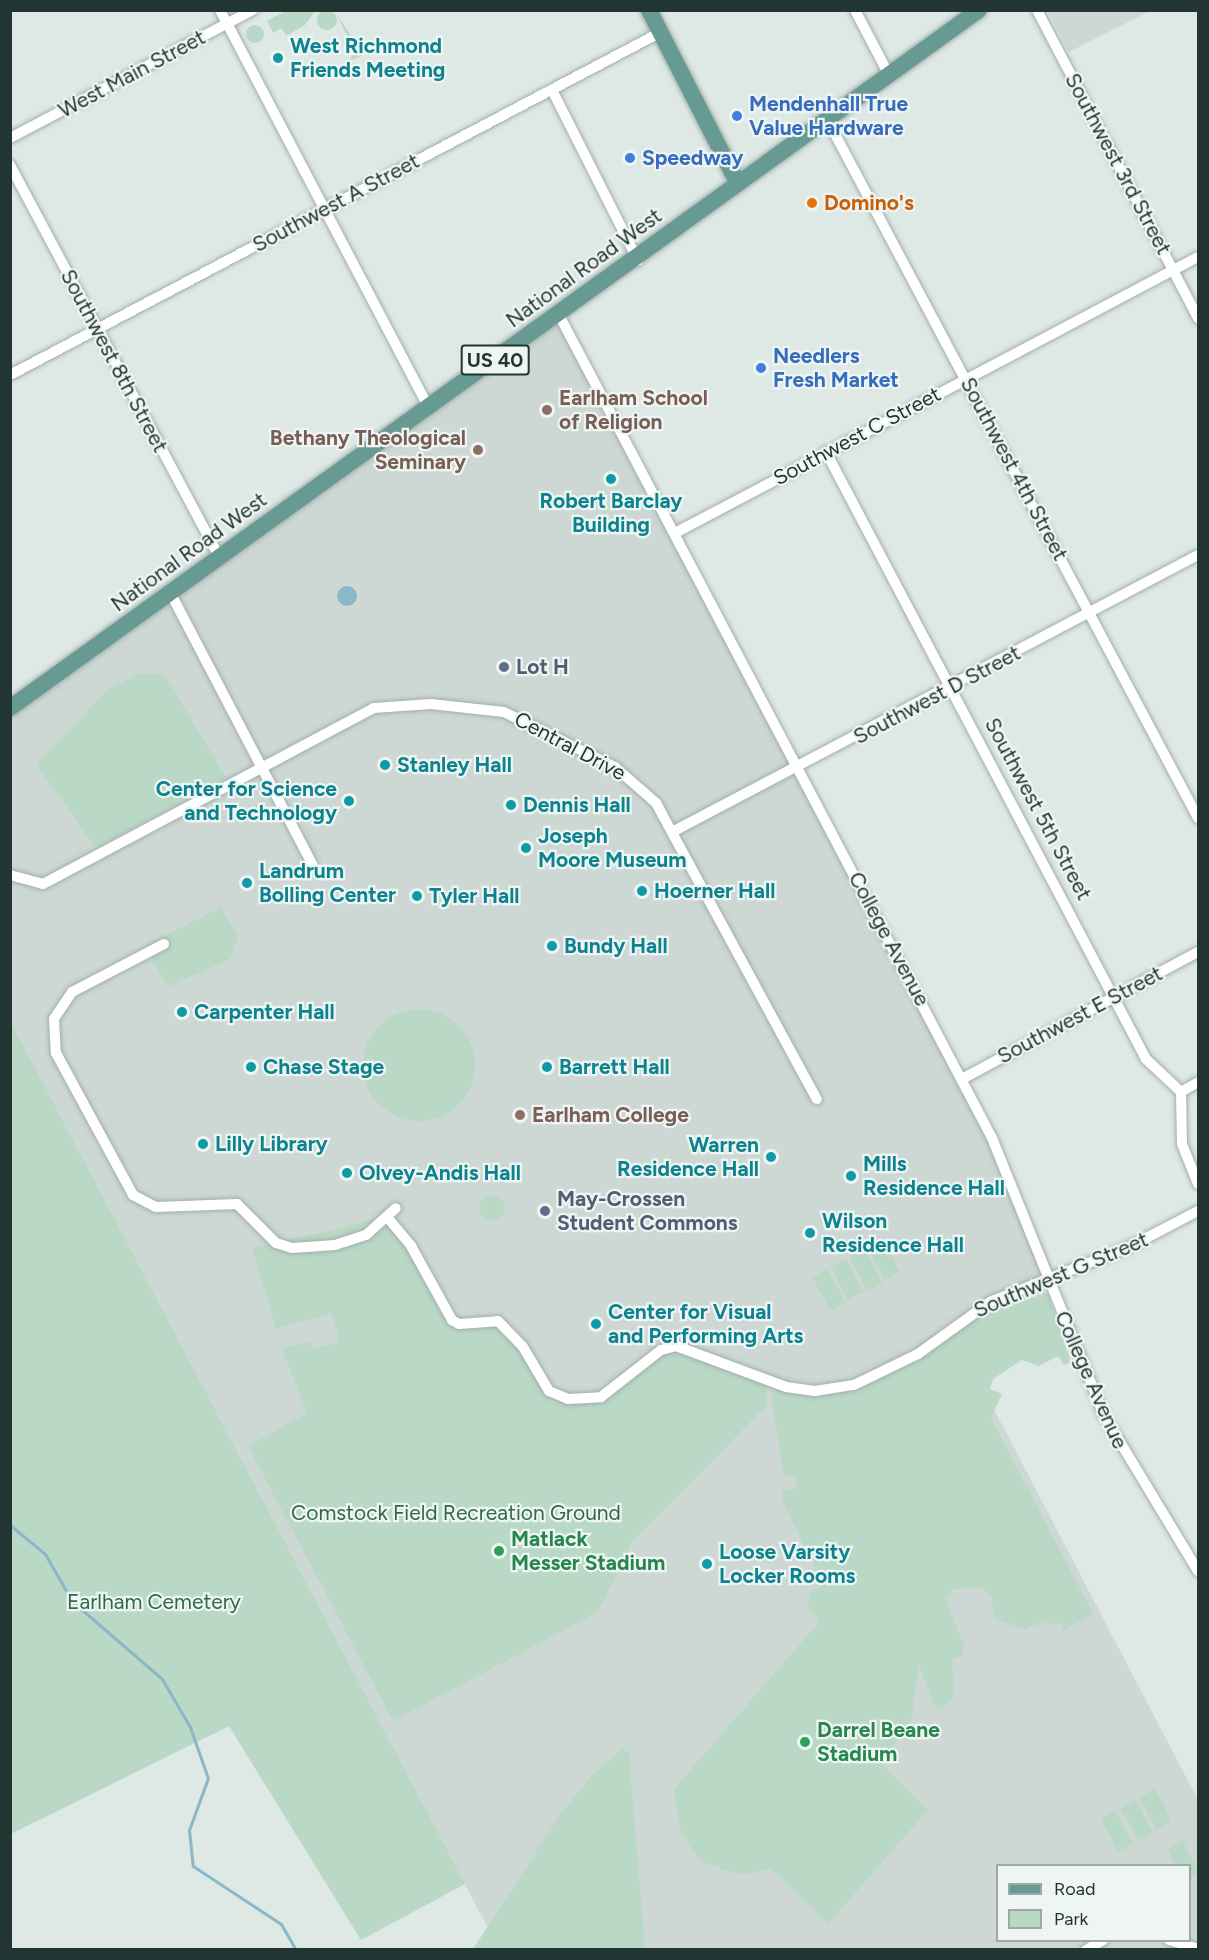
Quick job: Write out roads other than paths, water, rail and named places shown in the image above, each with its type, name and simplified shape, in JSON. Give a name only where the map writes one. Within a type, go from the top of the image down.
[{"type":"main road","points":[[649,10],[738,184]]},
{"type":"main road","name":"National Road West","points":[[10,708],[428,407],[638,260],[738,184],[828,122],[979,10]]},
{"type":"street","points":[[220,10],[428,407]]},
{"type":"street","name":"West Main Street","points":[[10,138],[253,10]]},
{"type":"street","points":[[855,10],[889,75]]},
{"type":"street","name":"Southwest 3rd Street","points":[[1037,10],[1198,318]]},
{"type":"street","name":"Southwest A Street","points":[[10,375],[661,32]]},
{"type":"street","points":[[552,90],[638,260]]},
{"type":"street","name":"Southwest 4th Street","points":[[828,122],[1198,818]]},
{"type":"street","name":"Southwest 8th Street","points":[[10,165],[219,557]]},
{"type":"street","name":"Southwest C Street","points":[[675,533],[1198,257]]},
{"type":"street","name":"College Avenue","points":[[559,315],[962,1079],[1027,1215],[1047,1278],[1105,1417],[1198,1571]]},
{"type":"street","name":"Southwest 5th Street","points":[[826,452],[1146,1059],[1181,1092]]},
{"type":"street","name":"Southwest D Street","points":[[674,831],[950,688],[1198,555]]},
{"type":"street","points":[[171,594],[313,866]]},
{"type":"street","name":"Central Drive","points":[[10,875],[43,884],[374,708],[430,704],[504,712],[615,767],[641,786],[674,831],[817,1099]]},
{"type":"street","points":[[164,944],[72,992],[54,1019],[56,1053],[133,1195],[156,1207],[237,1204],[276,1243],[292,1248],[338,1244],[366,1235],[396,1208]]},
{"type":"street","name":"Southwest E Street","points":[[962,1079],[1198,952]]},
{"type":"street","points":[[1198,1082],[1181,1092],[1184,1154],[1198,1184]]},
{"type":"street","name":"Southwest G Street","points":[[387,1217],[411,1246],[452,1320],[467,1324],[498,1321],[523,1347],[549,1392],[568,1399],[601,1397],[661,1350],[676,1346],[786,1388],[825,1390],[898,1366],[972,1311],[1047,1278],[1129,1247],[1198,1211]]},
{"type":"street","points":[[1086,1950],[1101,1942]]},
{"type":"street","points":[[1172,1942],[1198,1949]]},
{"type":"water","points":[[347,586],[354,589],[357,596],[354,603],[347,606],[340,603],[337,596],[340,589]]},
{"type":"waterway","points":[[10,1525],[45,1554],[72,1601],[162,1679],[190,1727],[208,1778],[189,1830],[193,1866],[281,1924],[296,1950]]},
{"type":"place","name":"West Richmond Friends Meeting","points":[[278,58]]},
{"type":"place","name":"Mendenhall True Value Hardware","points":[[737,116]]},
{"type":"place","name":"Speedway","points":[[630,158]]},
{"type":"place","name":"Domino's","points":[[812,203]]},
{"type":"place","name":"Needlers Fresh Market","points":[[761,368]]},
{"type":"place","name":"Earlham School of Religion","points":[[547,410]]},
{"type":"place","name":"Bethany Theological Seminary","points":[[478,450]]},
{"type":"place","name":"Robert Barclay Building","points":[[611,479]]},
{"type":"place","name":"Lot H","points":[[504,667]]},
{"type":"place","name":"Stanley Hall","points":[[385,765]]},
{"type":"place","name":"Center for Science and Technology","points":[[349,801]]},
{"type":"place","name":"Dennis Hall","points":[[511,805]]},
{"type":"place","name":"Joseph Moore Museum","points":[[526,848]]},
{"type":"place","name":"Landrum Bolling Center","points":[[247,883]]},
{"type":"place","name":"Hoerner Hall","points":[[642,891]]},
{"type":"place","name":"Tyler Hall","points":[[417,896]]},
{"type":"place","name":"Bundy Hall","points":[[552,946]]},
{"type":"place","name":"Carpenter Hall","points":[[182,1012]]},
{"type":"place","name":"Chase Stage","points":[[251,1067]]},
{"type":"place","name":"Barrett Hall","points":[[547,1067]]},
{"type":"place","name":"Earlham College","points":[[520,1115]]},
{"type":"place","name":"Lilly Library","points":[[203,1144]]},
{"type":"place","name":"Warren Residence Hall","points":[[771,1157]]},
{"type":"place","name":"Olvey-Andis Hall","points":[[347,1173]]},
{"type":"place","name":"Mills Residence Hall","points":[[851,1176]]},
{"type":"place","name":"May-Crossen Student Commons","points":[[545,1211]]},
{"type":"place","name":"Wilson Residence Hall","points":[[810,1233]]},
{"type":"place","name":"Center for Visual and Performing Arts","points":[[596,1324]]},
{"type":"place","name":"Matlack Messer Stadium","points":[[499,1551]]},
{"type":"place","name":"Loose Varsity Locker Rooms","points":[[707,1564]]},
{"type":"place","name":"Darrel Beane Stadium","points":[[805,1742]]},
{"type":"park label","name":"Comstock Field Recreation Ground","points":[[456,1513]]},
{"type":"park label","name":"Earlham Cemetery","points":[[154,1602]]}]
